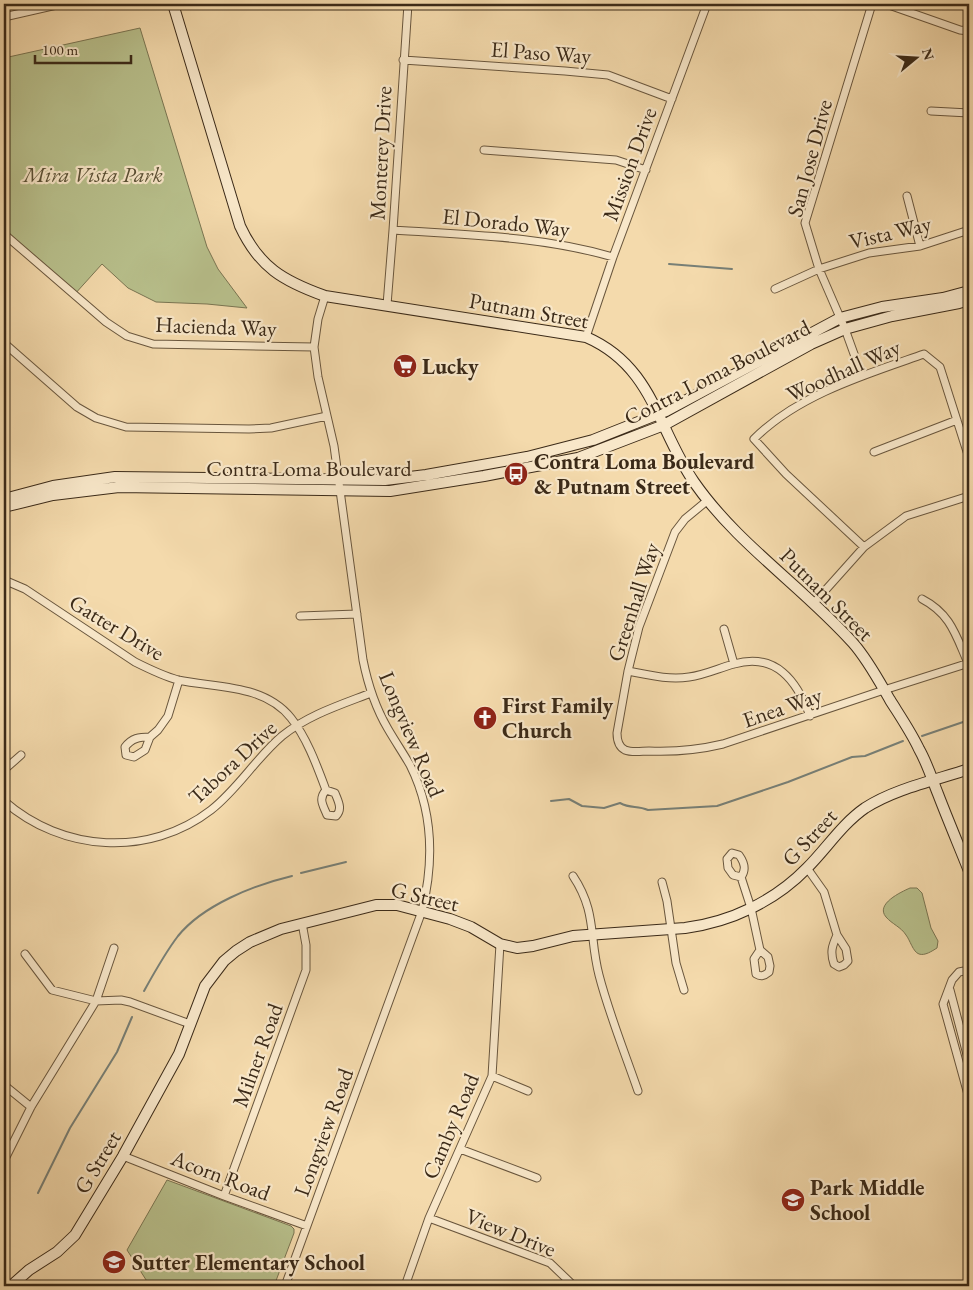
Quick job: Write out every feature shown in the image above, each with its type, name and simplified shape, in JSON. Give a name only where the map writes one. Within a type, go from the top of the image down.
[{"type":"street","points":[[4,17],[61,4]]},
{"type":"street","name":"Putnam Street","points":[[173,4],[240,226],[248,244],[262,260],[282,278],[302,288],[325,296],[586,337],[609,348],[639,379],[659,414],[686,470],[708,500],[742,537],[854,645],[919,748],[969,871]]},
{"type":"street","name":"Monterey Drive","points":[[386,305],[393,230],[408,4]]},
{"type":"street","name":"Mission Drive","points":[[586,337],[613,257],[707,4]]},
{"type":"street","name":"San Jose Drive","points":[[862,376],[845,329],[819,269],[805,223],[872,4]]},
{"type":"street","points":[[886,4],[960,30],[969,31]]},
{"type":"street","name":"El Paso Way","points":[[403,60],[608,75],[672,99]]},
{"type":"street","points":[[931,111],[969,113]]},
{"type":"street","points":[[484,150],[616,160],[646,170]]},
{"type":"street","points":[[907,196],[920,246]]},
{"type":"street","name":"El Dorado Way","points":[[393,230],[497,237],[581,248],[613,257]]},
{"type":"street","name":"Vista Way","points":[[775,289],[819,269],[869,253],[920,246],[969,230]]},
{"type":"street","name":"Hacienda Way","points":[[4,234],[106,322],[127,336],[154,344],[314,347]]},
{"type":"street","name":"Contra Loma Boulevard","points":[[4,499],[53,486],[115,477],[385,480],[528,456],[593,440],[659,414],[840,318],[882,307],[943,298],[969,291]]},
{"type":"street","name":"Longview Road","points":[[284,1286],[422,911],[428,889],[431,849],[427,813],[416,778],[387,728],[371,693],[363,660],[340,491],[314,347],[318,319],[325,296]]},
{"type":"street","name":"Contra Loma Boulevard","points":[[4,507],[53,495],[119,486],[390,491],[430,486],[578,458],[664,425],[811,344],[845,329],[892,316],[960,304],[969,300]]},
{"type":"street","points":[[4,343],[77,407],[96,418],[126,427],[270,428],[327,416]]},
{"type":"street","name":"Woodhall Way","points":[[864,547],[786,474],[754,439],[765,427],[804,402],[862,376],[924,354],[940,367],[957,420]]},
{"type":"street","points":[[874,452],[957,420],[969,458]]},
{"type":"street","points":[[812,604],[864,547],[906,516],[969,496]]},
{"type":"street","name":"Greenhall Way","points":[[617,728],[639,627],[672,538],[680,524],[708,500]]},
{"type":"street","name":"Gatter Drive","points":[[4,580],[25,589],[135,662],[154,672],[179,680],[257,694],[272,701],[282,709],[296,726],[308,746],[326,790]]},
{"type":"street","points":[[922,599],[936,606],[952,625],[969,663]]},
{"type":"street","points":[[300,616],[357,614]]},
{"type":"street","points":[[724,628],[734,664]]},
{"type":"street","points":[[628,671],[662,678],[677,678],[700,675],[746,662],[764,664],[784,673],[800,691],[810,716]]},
{"type":"street","name":"Enea Way","points":[[617,728],[618,741],[627,750],[687,751],[723,744],[969,663]]},
{"type":"street","points":[[150,737],[158,730],[168,716],[179,680]]},
{"type":"street","name":"Tabora Drive","points":[[4,801],[19,814],[36,824],[78,840],[115,843],[155,837],[189,824],[210,810],[229,793],[276,742],[296,726],[329,709],[371,693]]},
{"type":"street","points":[[4,770],[22,755]]},
{"type":"street","name":"G Street","points":[[11,1286],[29,1270],[58,1252],[75,1235],[123,1156],[179,1054],[205,986],[216,970],[230,956],[250,942],[266,934],[302,923],[376,905],[397,905],[422,911],[471,927],[500,944],[511,947],[526,947],[562,938],[594,934],[671,929],[712,923],[751,908],[777,893],[807,868],[845,824],[866,808],[891,795],[969,770]]},
{"type":"street","points":[[807,868],[824,892],[837,935]]},
{"type":"street","points":[[573,876],[586,898],[594,934],[594,954],[599,978],[638,1091]]},
{"type":"street","points":[[741,876],[751,908],[760,950]]},
{"type":"street","points":[[662,882],[667,901],[676,963],[684,990]]},
{"type":"street","name":"Milner Road","points":[[224,1196],[306,970],[306,945],[302,923]]},
{"type":"street","name":"Camby Road","points":[[405,1286],[429,1218],[492,1076],[500,944]]},
{"type":"street","points":[[4,1160],[31,1107],[96,1000],[114,948]]},
{"type":"street","points":[[25,954],[52,990],[96,1000],[130,1002],[190,1024]]},
{"type":"street","points":[[969,970],[959,972],[952,980],[944,1004],[969,1098]]},
{"type":"street","points":[[950,989],[969,1062]]},
{"type":"street","points":[[492,1076],[528,1091]]},
{"type":"street","points":[[4,1085],[31,1107]]},
{"type":"street","points":[[460,1149],[537,1178]]},
{"type":"street","name":"Acorn Road","points":[[123,1156],[307,1226]]},
{"type":"street","name":"View Drive","points":[[429,1218],[550,1263],[574,1286]]},
{"type":"green space","name":"Mira Vista Park","points":[[140,28],[207,247],[218,269],[247,308],[156,302],[128,288],[102,264],[74,295],[4,234],[4,58]]},
{"type":"green space","points":[[910,888],[917,888],[922,893],[931,928],[938,941],[937,948],[924,954],[919,954],[915,951],[904,932],[886,917],[884,912],[886,903],[890,899]]},
{"type":"green space","points":[[167,1180],[291,1226],[294,1229],[294,1233],[274,1286],[150,1286],[127,1250]]},
{"type":"waterway","points":[[669,264],[732,269]]},
{"type":"waterway","points":[[922,736],[969,720]]},
{"type":"waterway","points":[[551,801],[569,799],[582,806],[604,808],[620,803],[648,810],[717,806],[788,782],[852,757],[865,756],[903,741]]},
{"type":"waterway","points":[[301,873],[346,862]]},
{"type":"waterway","points":[[144,991],[178,936],[201,915],[246,891],[292,876]]},
{"type":"waterway","points":[[38,1193],[70,1128],[117,1052],[132,1017]]},
{"type":"place","name":"Lucky","points":[[405,366]]},
{"type":"place","name":"Contra Loma Boulevard & Putnam Street","points":[[516,474]]},
{"type":"place","name":"First Family Church","points":[[485,718]]},
{"type":"place","name":"Park Middle School","points":[[793,1200]]},
{"type":"place","name":"Sutter Elementary School","points":[[114,1262]]}]
